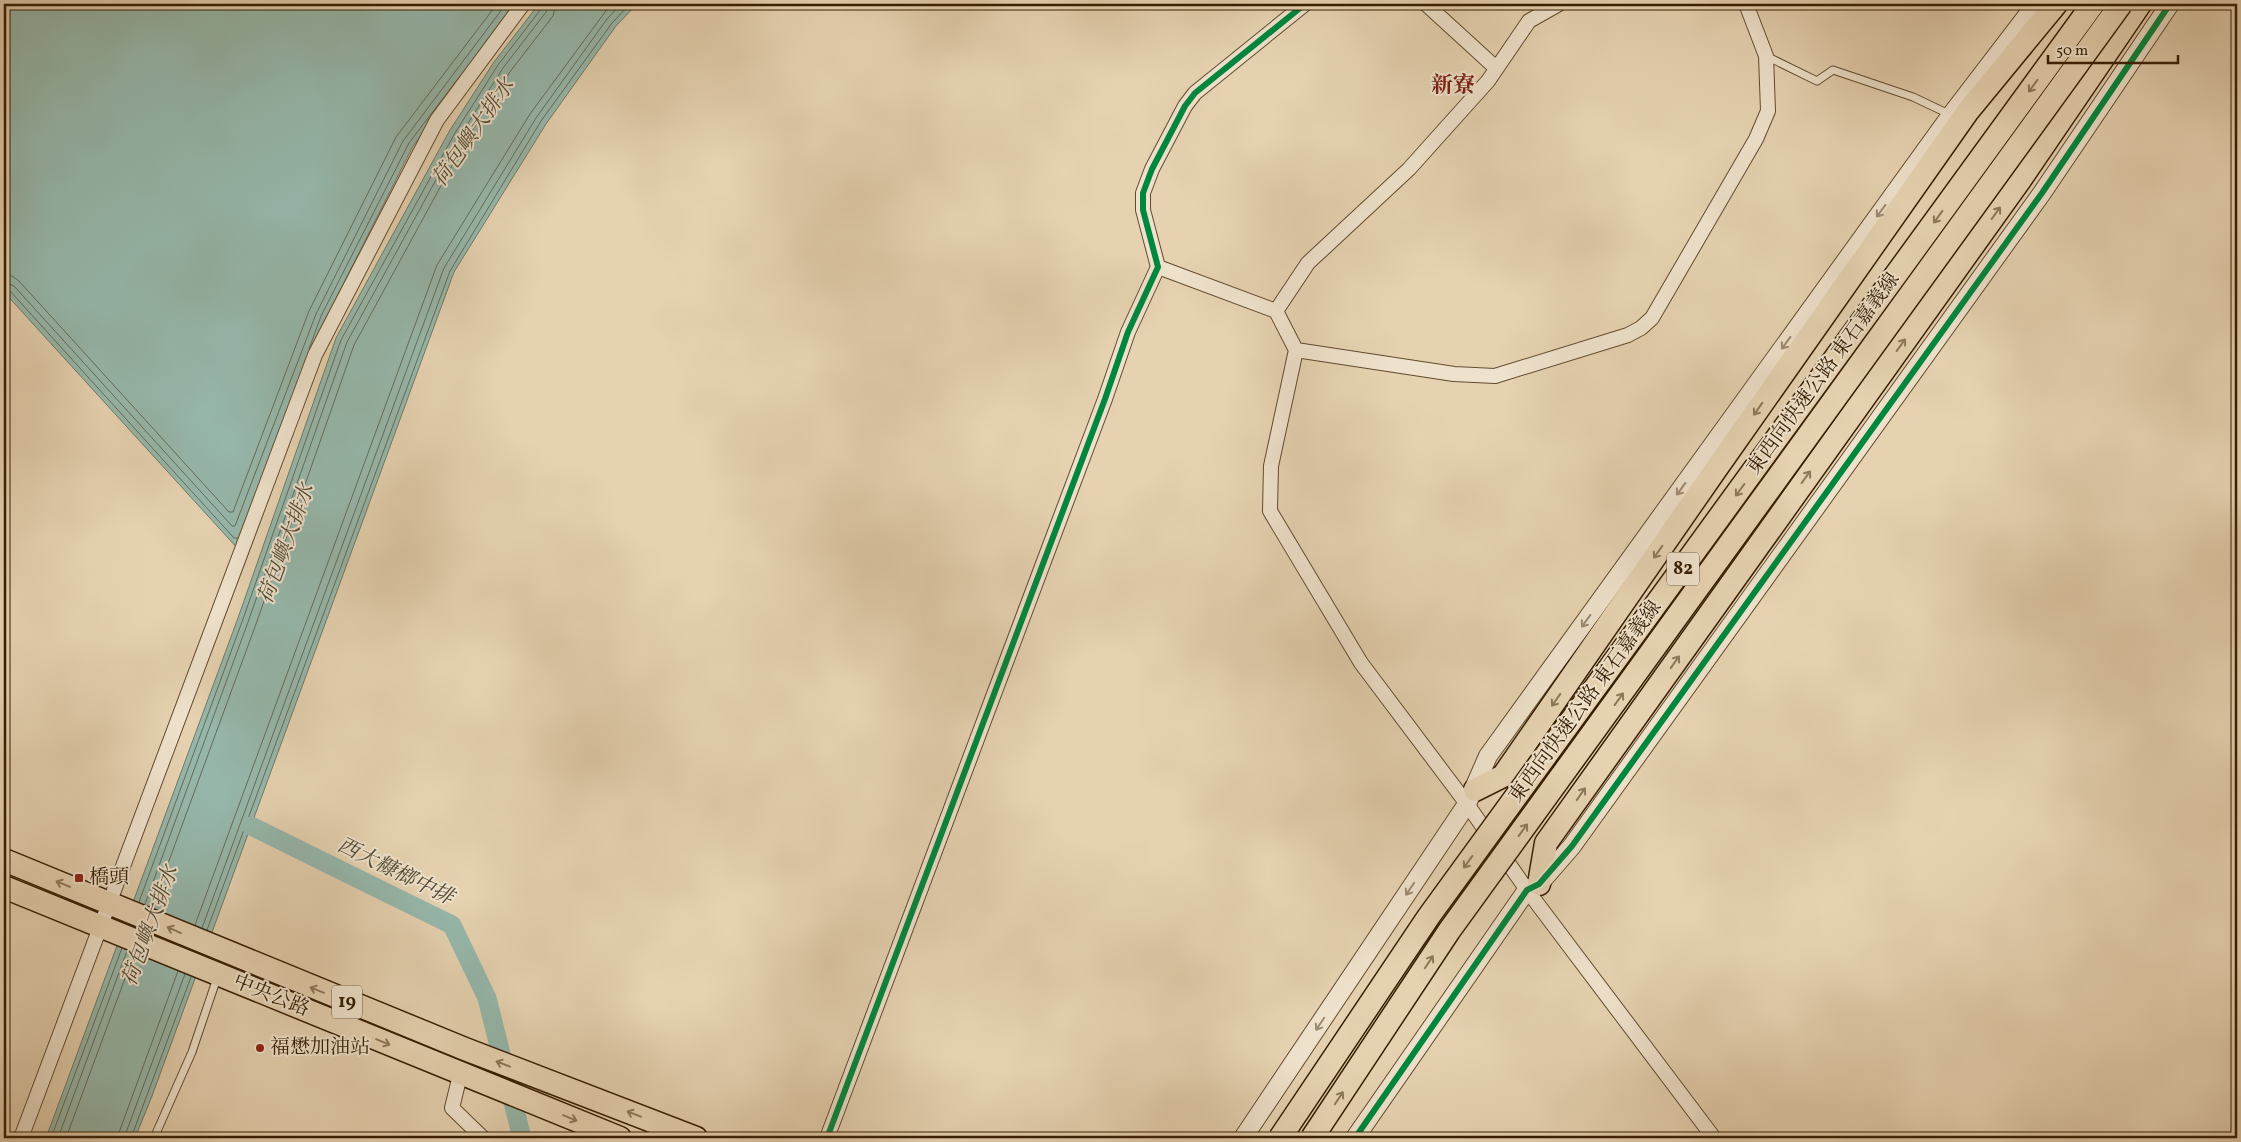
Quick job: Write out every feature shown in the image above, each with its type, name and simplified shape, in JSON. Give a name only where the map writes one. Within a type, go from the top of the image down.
[{"type":"main road","points":[[1471,797],[1503,776],[1716,468],[1968,111],[2056,4]]},
{"type":"main road","name":"東西向快速公路 東石嘉義線","points":[[1280,1138],[1429,916],[2093,4]]},
{"type":"main road","name":"東西向快速公路 東石嘉義線","points":[[1312,1138],[1449,931],[2121,4]]},
{"type":"main road","points":[[1533,887],[1546,843],[2020,180],[2140,4]]},
{"type":"main road","name":"19","points":[[4,860],[117,906]]},
{"type":"main road","name":"19","points":[[4,887],[213,973]]},
{"type":"main road","name":"中央公路","points":[[117,906],[219,950],[476,1054],[696,1138]]},
{"type":"main road","name":"中央公路","points":[[213,973],[354,1029],[467,1078]]},
{"type":"main road","name":"19","points":[[467,1078],[620,1138]]},
{"type":"street","points":[[21,1138],[117,906],[315,355],[436,120],[523,4]]},
{"type":"street","points":[[827,1138],[1098,418],[1128,332],[1158,266],[1145,217],[1143,192],[1152,169],[1185,106],[1194,93],[1305,4]]},
{"type":"street","points":[[1426,4],[1496,68]]},
{"type":"street","points":[[1276,311],[1308,263],[1408,169],[1488,81],[1529,21],[1559,4]]},
{"type":"street","points":[[1296,350],[1454,374],[1495,376],[1628,335],[1641,328],[1652,318],[1756,139],[1768,111],[1766,56],[1746,4]]},
{"type":"street","points":[[1244,1138],[1471,797],[1488,756],[1951,115],[2036,4]]},
{"type":"street","points":[[1355,1138],[1533,887],[1578,838],[2042,193],[2170,4]]},
{"type":"street","points":[[1158,266],[1276,311],[1296,350],[1271,466],[1270,511],[1361,663],[1471,797],[1533,887],[1714,1138]]},
{"type":"street","points":[[467,1078],[452,1108],[483,1138]]},
{"type":"lane","points":[[1766,56],[1817,81],[1833,70],[1913,97],[1951,115]]},
{"type":"lane","points":[[154,1138],[192,1052],[213,973]]},
{"type":"water","points":[[4,4],[521,4],[413,146],[326,318],[239,550],[4,292]]},
{"type":"water","name":"荷包嶼大排水","points":[[539,4],[637,4],[616,26],[546,124],[454,272],[135,1138],[46,1138],[238,618],[336,338],[450,130],[494,62]]},
{"type":"waterway","name":"西大糠榔中排","points":[[251,826],[452,925],[487,998],[522,1138]]},
{"type":"cycle path","points":[[827,1138],[1105,399],[1128,332],[1158,267],[1143,210],[1143,193],[1152,169],[1185,106],[1195,93],[1305,4]]},
{"type":"cycle path","points":[[1355,1138],[1527,890],[1539,884],[1572,846],[2042,193],[2170,4]]},
{"type":"place","name":"橋頭","points":[[79,878]]},
{"type":"place","name":"福懋加油站","points":[[260,1048]]},
{"type":"district","name":"新寮","points":[[1453,86]]}]
